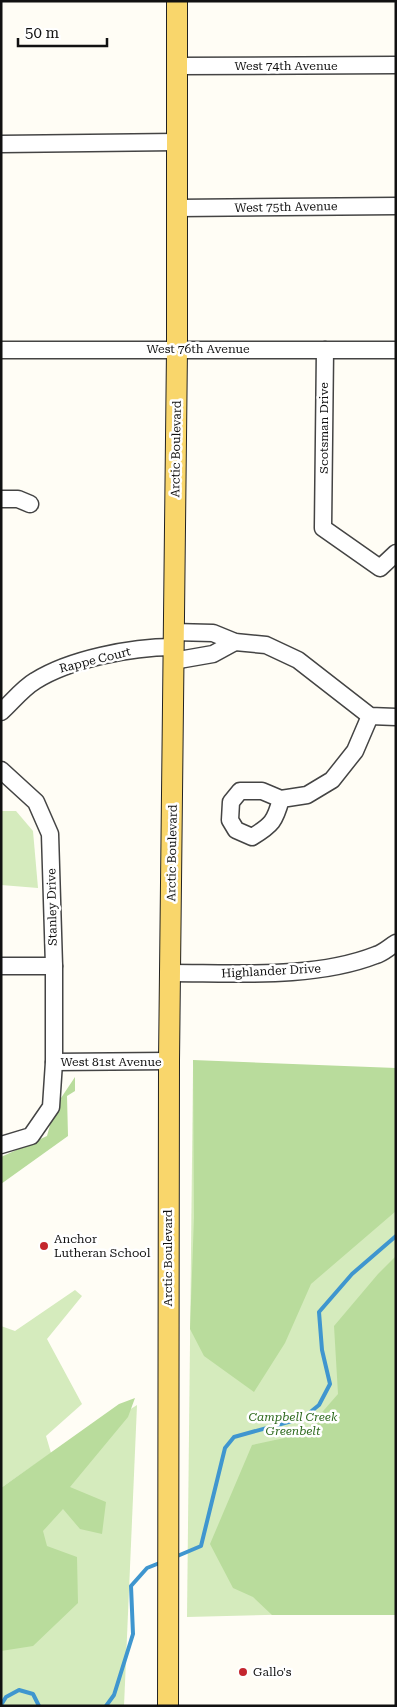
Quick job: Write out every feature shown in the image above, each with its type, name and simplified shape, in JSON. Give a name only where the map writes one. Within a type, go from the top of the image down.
[{"type":"main road","name":"Arctic Boulevard","points":[[168,1706],[169,1061],[177,349],[176,1]]},
{"type":"street","name":"West 74th Avenue","points":[[176,66],[396,65]]},
{"type":"street","points":[[1,144],[177,142]]},
{"type":"street","name":"West 75th Avenue","points":[[177,208],[396,206]]},
{"type":"street","name":"West 76th Avenue","points":[[1,350],[396,350]]},
{"type":"street","name":"Scotsman Drive","points":[[324,350],[323,528],[380,568],[396,553]]},
{"type":"street","points":[[1,499],[18,499],[30,504]]},
{"type":"street","points":[[173,646],[213,633],[235,642],[266,645],[298,660],[370,716],[396,717]]},
{"type":"street","points":[[173,646],[213,654],[235,642]]},
{"type":"street","name":"Rappe Court","points":[[1,712],[34,682],[61,667],[148,647],[173,646]]},
{"type":"street","points":[[281,799],[306,795],[332,780],[355,750],[370,716]]},
{"type":"street","name":"Stanley Drive","points":[[1,770],[36,802],[50,834],[54,966],[54,1062],[51,1107],[31,1136],[1,1145]]},
{"type":"street","name":"Highlander Drive","points":[[170,974],[276,973],[329,968],[377,955],[396,943]]},
{"type":"street","points":[[1,966],[54,966]]},
{"type":"street","name":"West 81st Avenue","points":[[54,1062],[169,1061]]},
{"type":"green space","points":[[1,811],[16,811],[33,831],[38,888],[1,885]]},
{"type":"green space","points":[[193,1060],[396,1068],[396,1211],[311,1284],[285,1343],[254,1392],[204,1356],[190,1329],[194,1217]]},
{"type":"green space","name":"Campbell Creek Greenbelt","points":[[193,1069],[396,1069],[396,1466],[310,1614],[187,1617]]},
{"type":"green space","points":[[75,1077],[75,1091],[67,1096],[68,1136],[1,1184],[1,1157],[47,1136],[55,1107]]},
{"type":"green space","points":[[396,1256],[396,1615],[272,1615],[253,1597],[233,1588],[210,1544],[252,1445],[303,1434],[338,1394],[334,1326],[378,1274]]},
{"type":"green space","points":[[75,1290],[82,1296],[47,1339],[82,1404],[46,1436],[51,1453],[1,1488],[1,1326],[15,1331]]},
{"type":"green space","points":[[135,1398],[128,1417],[70,1487],[106,1502],[102,1534],[80,1529],[63,1509],[43,1531],[47,1546],[77,1557],[78,1603],[33,1646],[1,1651],[1,1488],[119,1404]]},
{"type":"green space","points":[[137,1405],[124,1706],[1,1706],[1,1492]]},
{"type":"waterway","points":[[175,1557],[201,1546],[225,1448],[234,1437],[303,1418],[319,1405],[330,1384],[322,1350],[319,1312],[352,1274],[396,1236]]},
{"type":"waterway","points":[[106,1706],[114,1695],[133,1634],[131,1586],[147,1568],[162,1562]]},
{"type":"waterway","points":[[1,1705],[6,1697],[19,1690],[33,1694],[39,1706]]},
{"type":"place","name":"Anchor Lutheran School","points":[[44,1246]]},
{"type":"place","name":"Gallo's","points":[[243,1672]]}]
